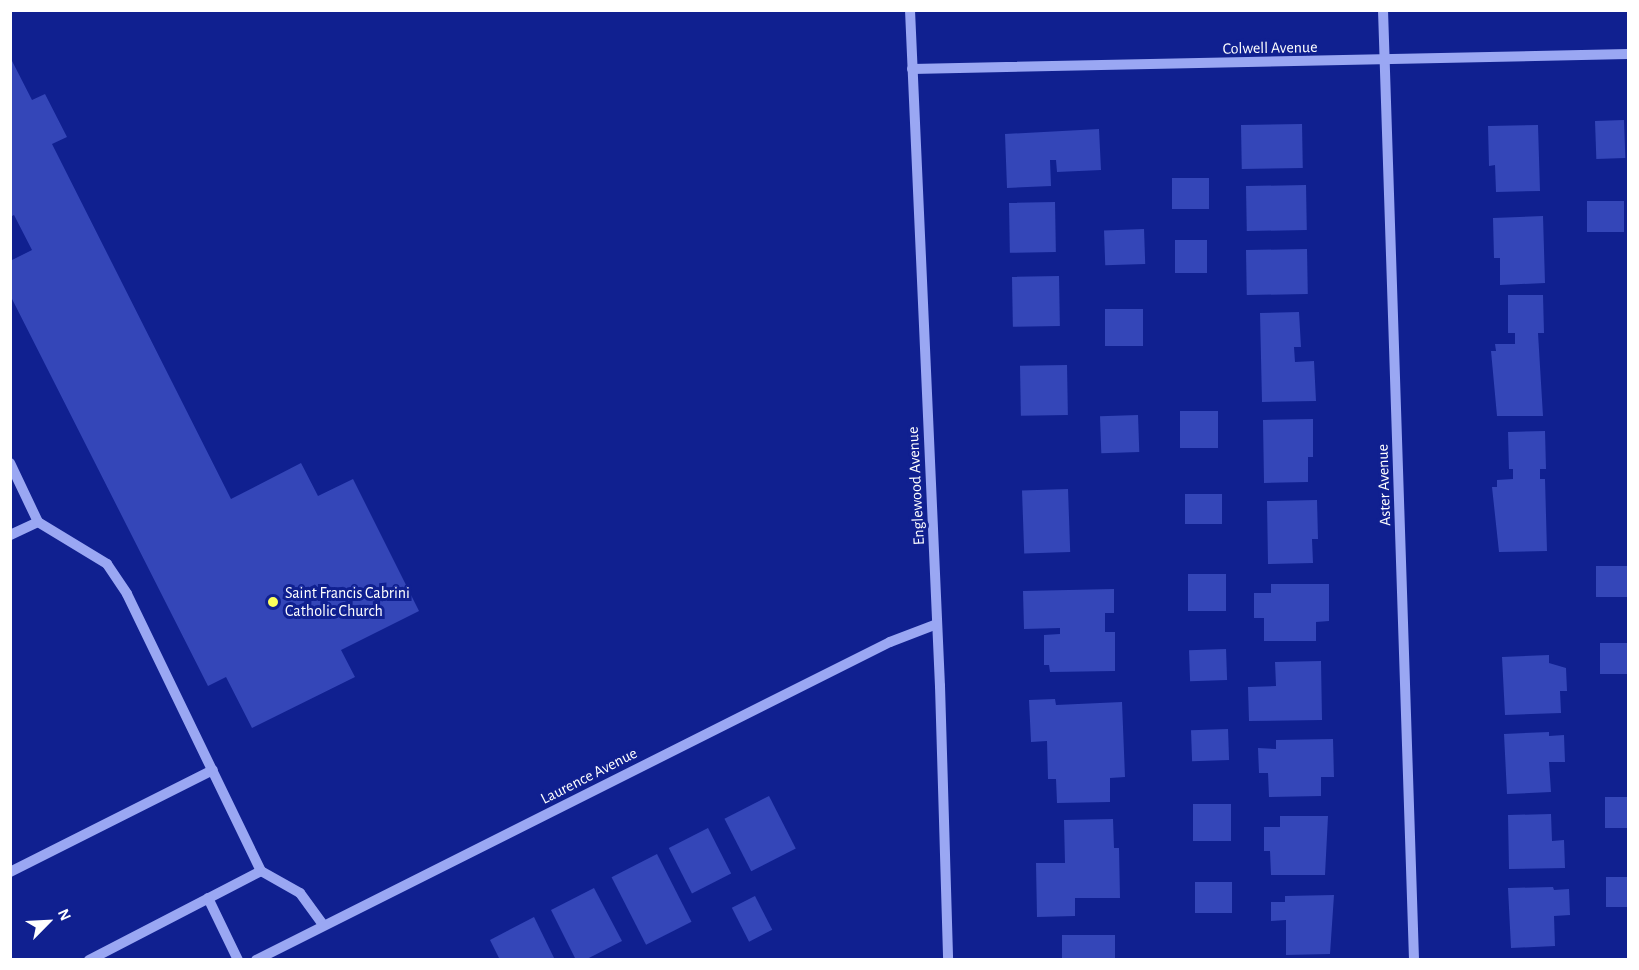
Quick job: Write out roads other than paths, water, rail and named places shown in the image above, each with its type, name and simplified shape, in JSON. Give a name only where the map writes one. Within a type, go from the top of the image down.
[{"type":"street","name":"Englewood Avenue","points":[[910,10],[937,624],[948,960]]},
{"type":"street","name":"Aster Avenue","points":[[1383,10],[1414,960]]},
{"type":"street","name":"Colwell Avenue","points":[[912,69],[1383,62],[1629,54]]},
{"type":"street","points":[[10,464],[38,522],[107,564],[127,594],[261,871],[300,893],[323,925]]},
{"type":"street","points":[[10,535],[38,522]]},
{"type":"street","name":"Laurence Avenue","points":[[256,960],[890,642],[937,624]]},
{"type":"street","points":[[10,872],[213,770]]},
{"type":"street","points":[[89,960],[261,871]]},
{"type":"street","points":[[207,898],[238,960]]},
{"type":"place","name":"Saint Francis Cabrini Catholic Church","points":[[273,602]]}]
